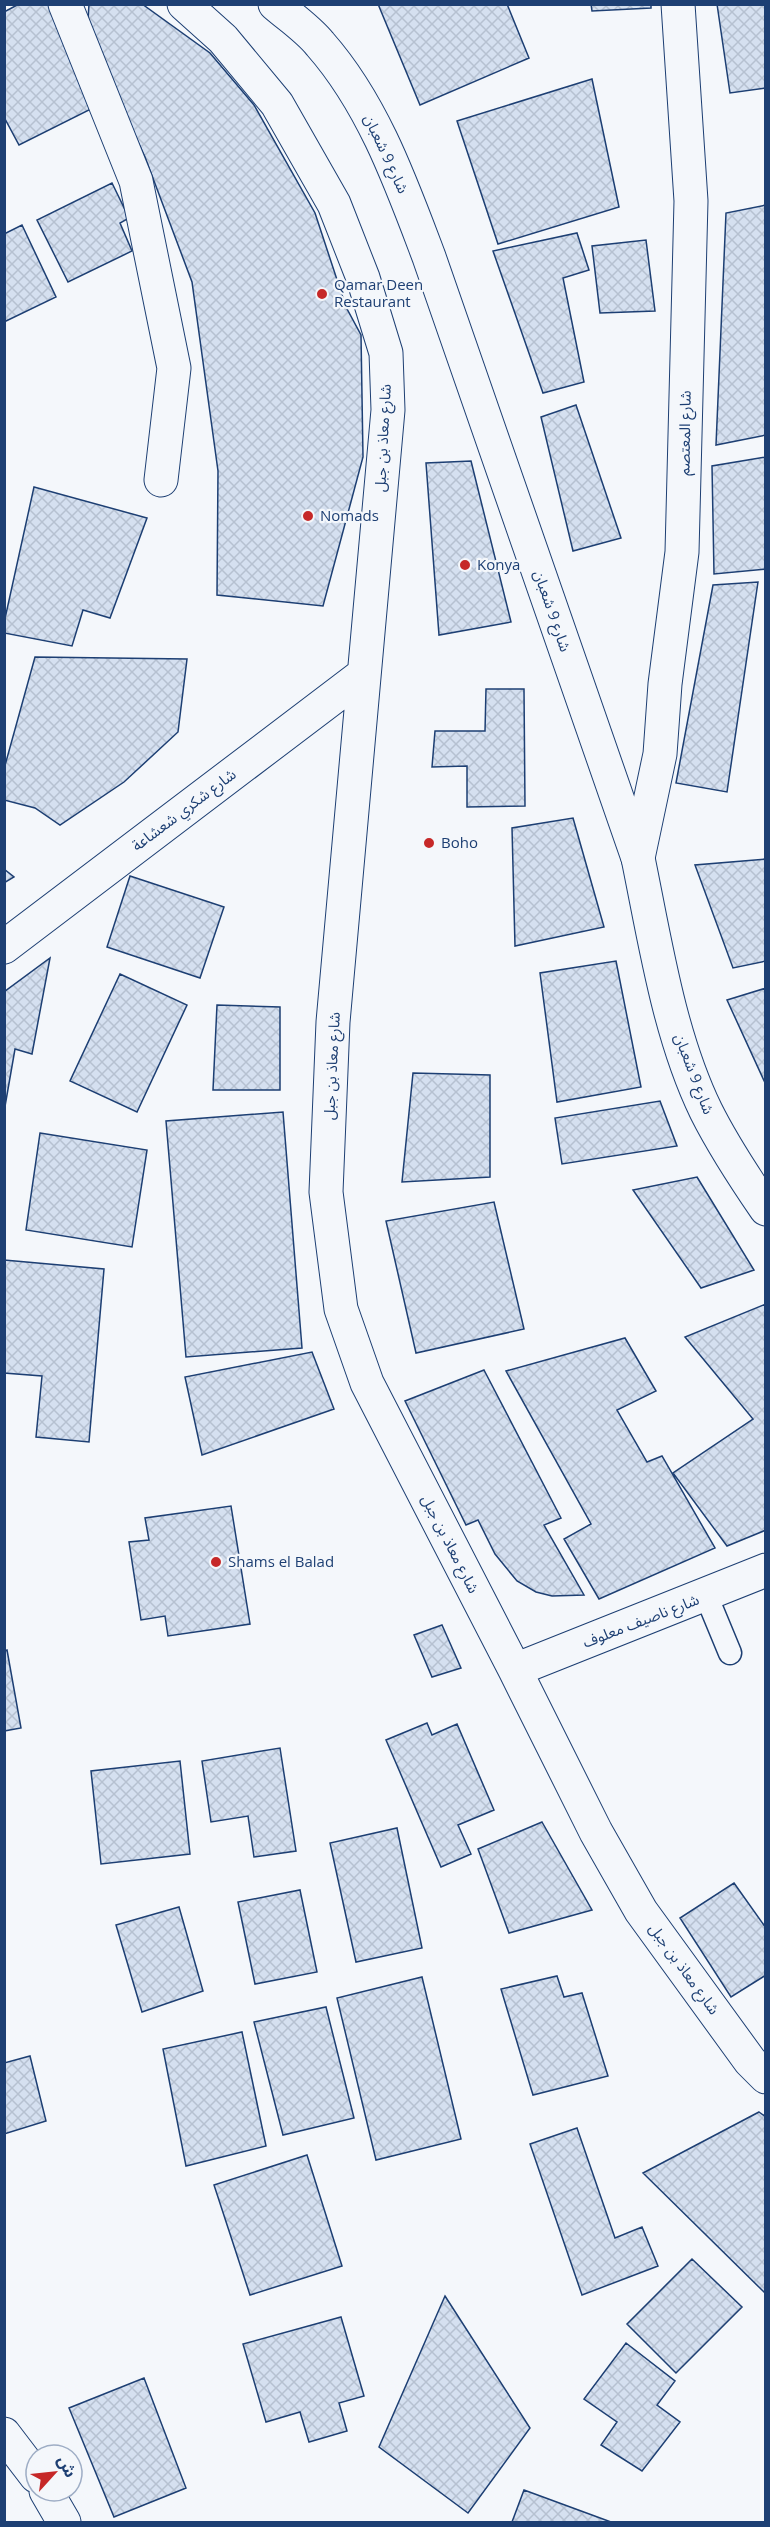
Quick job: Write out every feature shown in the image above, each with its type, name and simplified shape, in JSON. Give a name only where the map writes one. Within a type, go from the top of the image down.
[{"type":"street","points":[[65,4],[136,181],[174,368],[161,480]]},
{"type":"street","name":"شارع معاذ بن جبل","points":[[184,4],[223,39],[277,104],[334,204],[363,278],[386,353],[388,410],[333,1022],[326,1192],[341,1309],[367,1383],[516,1670],[596,1832],[641,1911],[750,2061],[765,2077]]},
{"type":"street","name":"شارع 9 شعبان","points":[[275,4],[320,43],[357,95],[394,166],[429,257],[638,858],[656,945],[680,1042],[705,1109],[765,1209]]},
{"type":"street","name":"شارع المعتصم","points":[[638,858],[660,754],[665,684],[682,552],[691,201],[678,4]]},
{"type":"street","name":"شارع شكري شعشاعة","points":[[4,947],[364,674]]},
{"type":"street","name":"شارع ناصيف معلوف","points":[[516,1670],[765,1570]]},
{"type":"street","points":[[4,2434],[24,2460]]},
{"type":"street","points":[[52,2503],[64,2523]]},
{"type":"lane","points":[[706,1595],[730,1653]]},
{"type":"building","points":[[19,4],[49,4],[99,105],[19,145],[4,117],[4,12]]},
{"type":"building","points":[[89,4],[142,4],[210,53],[254,105],[315,213],[346,307],[361,335],[363,457],[323,606],[217,595],[218,471],[192,282],[145,157],[115,92],[88,21]]},
{"type":"building","points":[[378,4],[507,4],[529,58],[420,105]]},
{"type":"building","points":[[591,4],[651,4],[651,8],[592,11]]},
{"type":"building","points":[[717,4],[766,4],[766,88],[730,93]]},
{"type":"building","points":[[592,79],[619,207],[498,244],[457,121]]},
{"type":"building","points":[[112,183],[129,218],[120,223],[132,251],[68,282],[37,220]]},
{"type":"building","points":[[766,205],[766,435],[716,445],[726,213]]},
{"type":"building","points":[[22,225],[56,297],[4,322],[4,234]]},
{"type":"building","points":[[577,233],[589,270],[563,278],[584,382],[543,393],[493,251]]},
{"type":"building","points":[[646,240],[655,311],[600,313],[592,246]]},
{"type":"building","points":[[576,405],[621,538],[573,551],[541,417]]},
{"type":"building","points":[[766,457],[766,569],[714,574],[712,466]]},
{"type":"building","points":[[471,461],[511,622],[439,635],[426,463]]},
{"type":"building","points":[[34,487],[147,518],[110,618],[83,610],[72,646],[4,633],[4,623]]},
{"type":"building","points":[[758,582],[727,792],[676,783],[713,585]]},
{"type":"building","points":[[35,657],[187,659],[178,732],[124,782],[60,825],[35,808],[4,800],[4,769]]},
{"type":"building","points":[[486,689],[524,689],[525,806],[467,807],[467,766],[432,767],[435,731],[485,731]]},
{"type":"building","points":[[573,818],[604,927],[515,946],[512,828]]},
{"type":"building","points":[[766,859],[766,961],[733,968],[695,865]]},
{"type":"building","points":[[4,869],[14,877],[4,883]]},
{"type":"building","points":[[130,876],[224,907],[200,978],[107,947]]},
{"type":"building","points":[[50,958],[32,1054],[15,1049],[4,1112],[4,992]]},
{"type":"building","points":[[616,961],[641,1087],[557,1102],[540,973]]},
{"type":"building","points":[[120,974],[187,1005],[137,1112],[70,1081]]},
{"type":"building","points":[[766,988],[766,1085],[727,1000]]},
{"type":"building","points":[[217,1005],[280,1007],[280,1090],[213,1090]]},
{"type":"building","points":[[413,1073],[490,1075],[490,1177],[402,1182]]},
{"type":"building","points":[[660,1101],[677,1146],[562,1164],[555,1118]]},
{"type":"building","points":[[283,1112],[302,1348],[186,1357],[166,1121]]},
{"type":"building","points":[[40,1133],[147,1150],[132,1247],[26,1230]]},
{"type":"building","points":[[697,1177],[754,1270],[701,1288],[633,1190]]},
{"type":"building","points":[[494,1202],[524,1329],[416,1353],[386,1221]]},
{"type":"building","points":[[4,1260],[104,1269],[89,1442],[36,1437],[42,1376],[4,1373]]},
{"type":"building","points":[[766,1304],[766,1530],[727,1546],[673,1473],[753,1419],[685,1337]]},
{"type":"building","points":[[625,1338],[656,1391],[617,1410],[647,1462],[662,1456],[715,1548],[599,1599],[564,1539],[591,1524],[506,1371]]},
{"type":"building","points":[[312,1352],[334,1409],[202,1455],[185,1377]]},
{"type":"building","points":[[484,1370],[561,1518],[544,1525],[584,1595],[552,1596],[536,1592],[517,1581],[495,1554],[478,1520],[466,1525],[405,1401]]},
{"type":"building","points":[[231,1506],[250,1624],[168,1636],[165,1616],[141,1620],[129,1542],[149,1540],[145,1518]]},
{"type":"building","points":[[442,1625],[461,1668],[432,1677],[414,1635]]},
{"type":"building","points":[[7,1650],[21,1728],[4,1731],[4,1651]]},
{"type":"building","points":[[427,1723],[432,1735],[457,1724],[494,1810],[458,1825],[471,1854],[441,1867],[386,1740]]},
{"type":"building","points":[[280,1748],[296,1851],[254,1857],[248,1816],[211,1822],[202,1761]]},
{"type":"building","points":[[180,1761],[190,1854],[101,1864],[91,1771]]},
{"type":"building","points":[[542,1822],[592,1910],[509,1933],[478,1849]]},
{"type":"building","points":[[397,1828],[422,1948],[356,1962],[330,1843]]},
{"type":"building","points":[[734,1883],[766,1928],[766,1975],[731,1997],[680,1918]]},
{"type":"building","points":[[300,1890],[317,1972],[255,1984],[238,1902]]},
{"type":"building","points":[[179,1907],[203,1991],[142,2012],[116,1925]]},
{"type":"building","points":[[557,1976],[564,1997],[582,1993],[608,2076],[533,2095],[501,1989]]},
{"type":"building","points":[[422,1977],[461,2139],[376,2160],[337,1998]]},
{"type":"building","points":[[326,2007],[354,2118],[283,2135],[254,2022]]},
{"type":"building","points":[[242,2032],[266,2146],[186,2166],[163,2049]]},
{"type":"building","points":[[30,2056],[46,2121],[4,2134],[4,2063]]},
{"type":"building","points":[[759,2112],[766,2117],[766,2294],[643,2173]]},
{"type":"building","points":[[577,2128],[615,2238],[642,2227],[658,2266],[582,2295],[530,2144]]},
{"type":"building","points":[[307,2155],[342,2266],[250,2295],[214,2185]]},
{"type":"building","points":[[692,2259],[742,2307],[676,2373],[627,2324]]},
{"type":"building","points":[[445,2296],[530,2428],[468,2513],[379,2447]]},
{"type":"building","points":[[341,2317],[364,2396],[339,2403],[347,2431],[309,2442],[300,2412],[266,2422],[243,2344]]},
{"type":"building","points":[[626,2343],[675,2381],[657,2405],[680,2422],[642,2471],[601,2445],[617,2422],[584,2399]]},
{"type":"building","points":[[144,2378],[186,2488],[114,2517],[69,2408]]},
{"type":"building","points":[[524,2490],[611,2522],[512,2522]]},
{"type":"place","name":"Qamar Deen Restaurant","points":[[322,294]]},
{"type":"place","name":"Nomads","points":[[308,516]]},
{"type":"place","name":"Konya","points":[[465,565]]},
{"type":"place","name":"Boho","points":[[429,843]]},
{"type":"place","name":"Shams el Balad","points":[[216,1562]]}]
